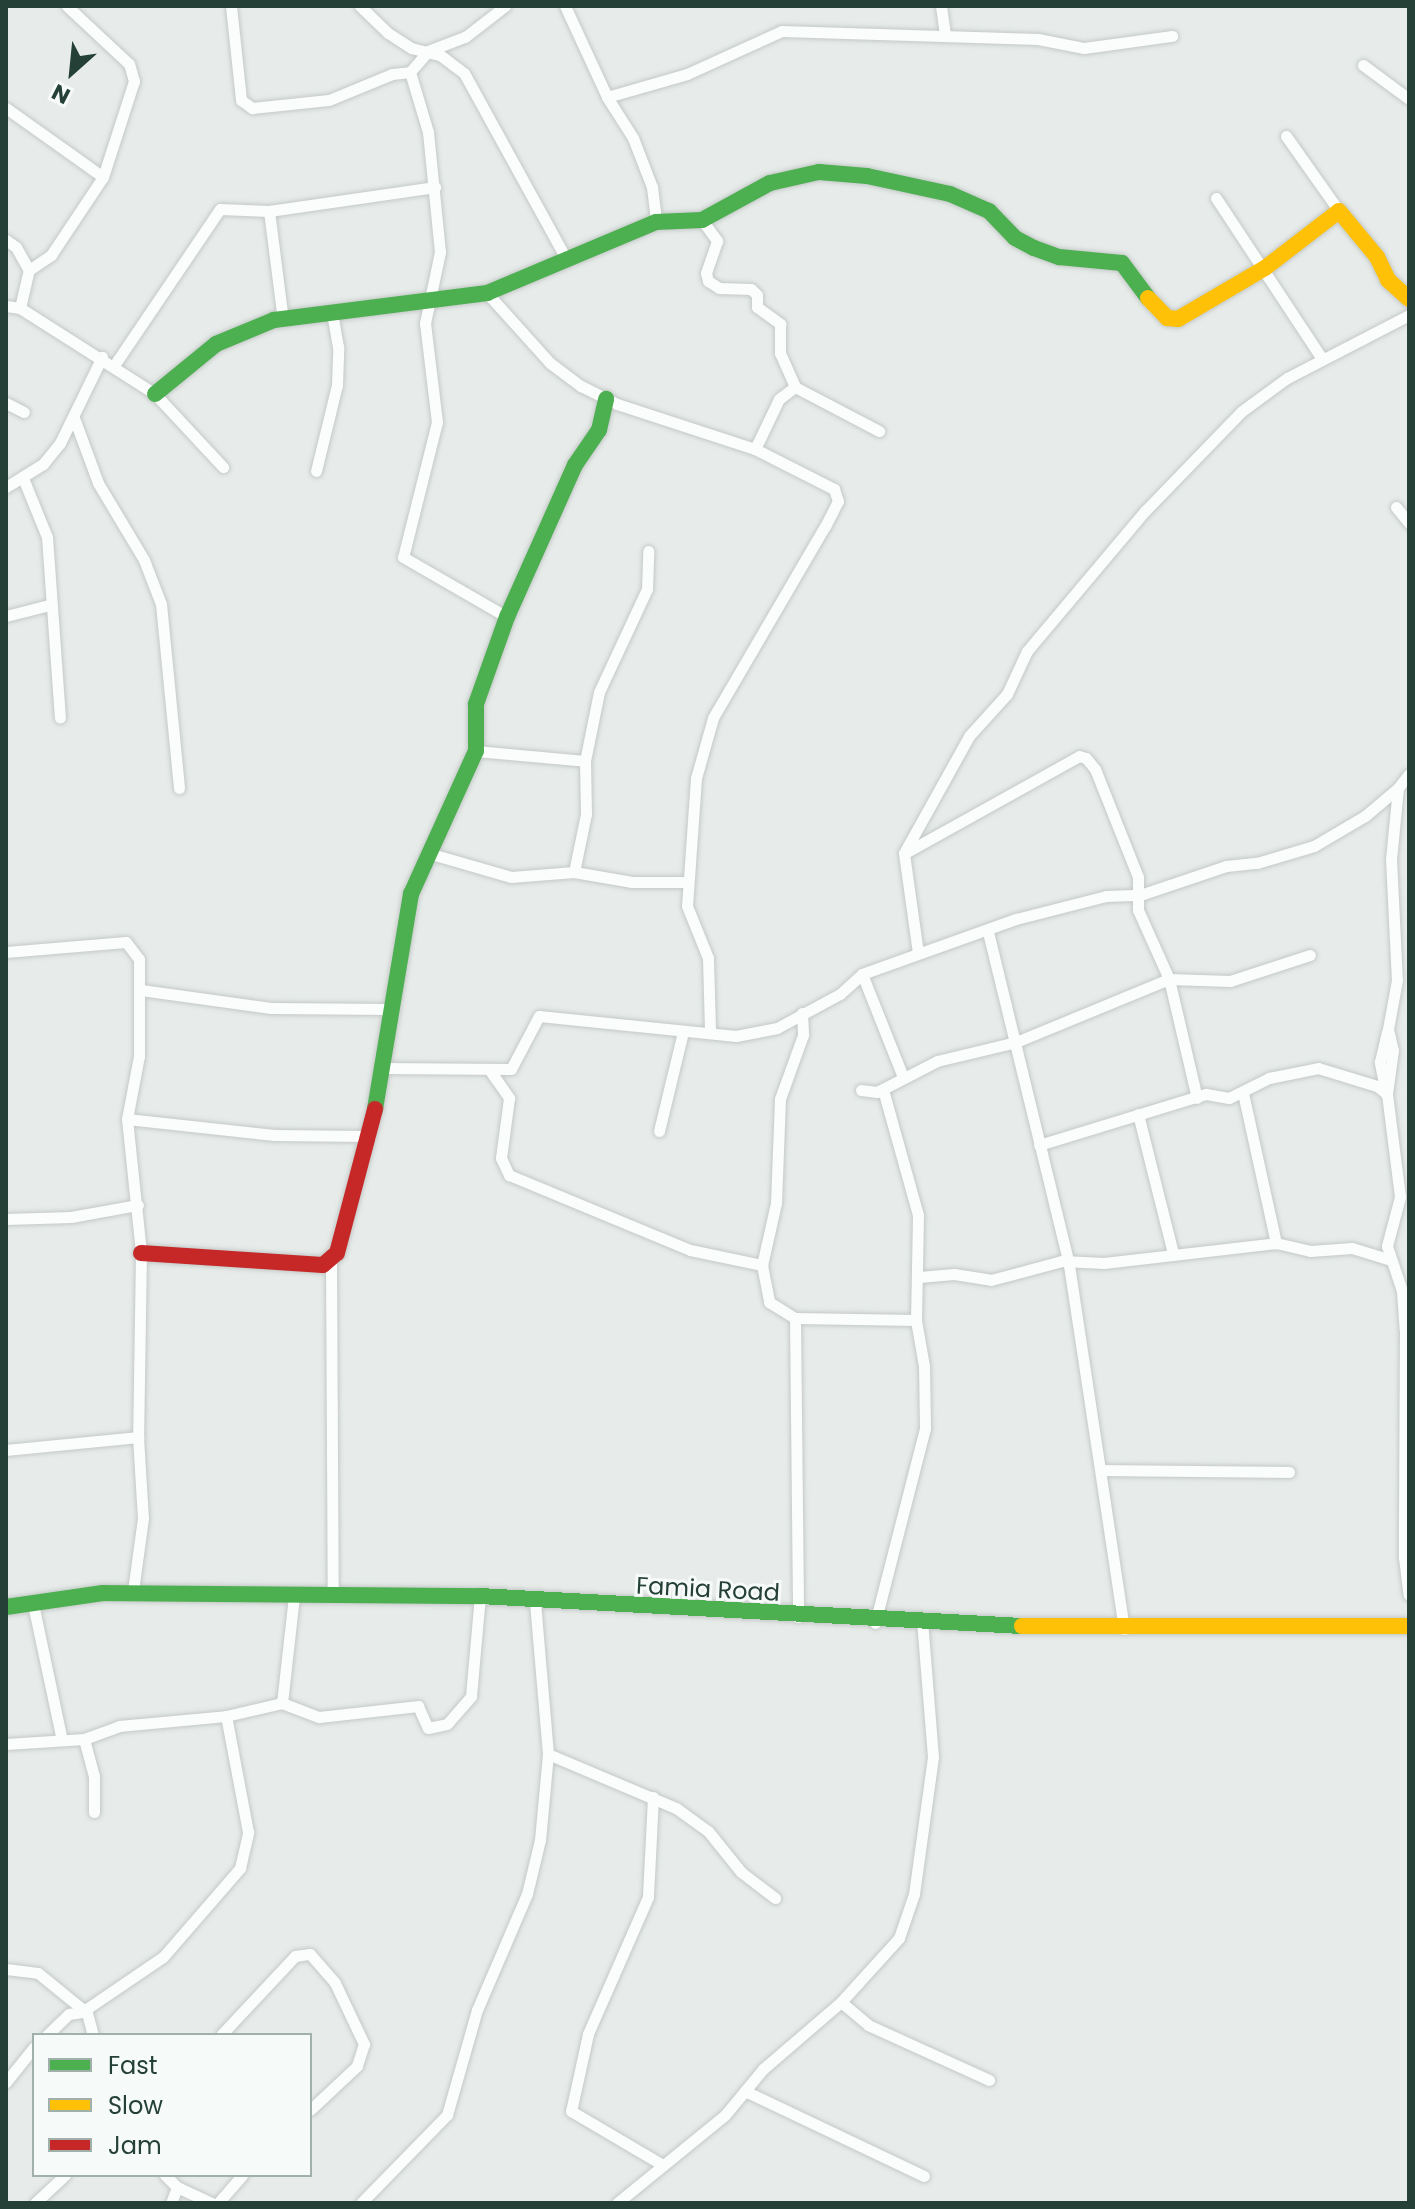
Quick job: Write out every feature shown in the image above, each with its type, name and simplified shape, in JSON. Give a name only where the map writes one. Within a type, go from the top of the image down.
[{"type":"street","points":[[20,308],[29,270],[51,255],[103,177],[122,129],[134,73],[67,6]]},
{"type":"street","points":[[231,6],[241,100],[252,108],[329,100],[392,74],[410,72],[428,51],[465,37],[505,6]]},
{"type":"street","points":[[360,6],[388,33],[428,51],[464,73],[567,260]]},
{"type":"street","points":[[565,6],[607,97],[633,138],[652,187],[656,222]]},
{"type":"street","points":[[941,6],[945,36]]},
{"type":"street","points":[[607,97],[700,69],[782,31],[1038,39],[1084,48],[1172,36]]},
{"type":"street","points":[[1363,65],[1409,99]]},
{"type":"street","points":[[410,72],[428,132],[440,252],[425,333],[437,422],[403,557],[507,617]]},
{"type":"street","points":[[6,108],[103,177]]},
{"type":"street","points":[[1286,136],[1339,211],[1377,257],[1388,280],[1409,299]]},
{"type":"street","points":[[155,394],[216,344],[283,320],[487,293],[656,222],[702,220],[770,183],[819,172],[867,176],[950,194],[989,211],[1015,238],[1047,253],[1122,263],[1154,306],[1167,318],[1178,319],[1265,268],[1339,211]]},
{"type":"street","points":[[115,364],[215,214],[229,208],[269,211],[435,187]]},
{"type":"street","points":[[1216,198],[1265,268],[1290,315],[1322,359]]},
{"type":"street","points":[[269,211],[283,320]]},
{"type":"street","points":[[702,220],[717,241],[706,273],[708,281],[719,288],[751,289],[757,295],[757,307],[780,324],[780,353],[795,387],[879,431]]},
{"type":"street","points":[[6,240],[16,247],[29,270]]},
{"type":"street","points":[[487,293],[550,363],[606,399],[755,449],[834,489],[838,501],[713,718],[696,778],[687,906],[708,958],[710,1030]]},
{"type":"street","points":[[6,306],[20,308],[115,364],[155,394],[223,467]]},
{"type":"street","points":[[316,471],[337,385],[338,347],[332,314]]},
{"type":"street","points":[[918,953],[904,853],[969,736],[1000,704],[1027,651],[1095,568],[1242,411],[1322,359],[1409,315]]},
{"type":"street","points":[[6,487],[43,464],[74,418],[102,357]]},
{"type":"street","points":[[755,449],[779,399],[795,387]]},
{"type":"street","points":[[333,1597],[331,1261],[344,1241],[370,1136],[411,894],[476,751],[476,704],[507,617],[575,465],[599,430],[606,399]]},
{"type":"street","points":[[6,403],[24,412]]},
{"type":"street","points":[[74,418],[98,483],[144,560],[161,604],[179,788]]},
{"type":"street","points":[[23,478],[47,537],[49,605],[60,718]]},
{"type":"street","points":[[1396,507],[1409,523]]},
{"type":"street","points":[[574,872],[586,814],[585,761],[599,692],[647,589],[648,551]]},
{"type":"street","points":[[6,616],[49,605]]},
{"type":"street","points":[[476,751],[585,761]]},
{"type":"street","points":[[904,853],[1079,756],[1095,769],[1138,877],[1138,910],[1169,979],[1197,1098]]},
{"type":"street","points":[[382,1068],[491,1072],[519,1063],[539,1016],[658,1024],[683,1032],[710,1030],[736,1036],[777,1028],[840,994],[862,974],[918,953],[988,932],[1051,908],[1140,895],[1226,866],[1257,863],[1314,846],[1365,816],[1398,788],[1409,774]]},
{"type":"street","points":[[1398,788],[1391,859],[1397,980],[1380,1062],[1400,1197],[1389,1229],[1389,1259],[1402,1291],[1407,1330],[1404,1557],[1409,1595]]},
{"type":"street","points":[[428,853],[511,877],[574,872],[632,882],[687,882]]},
{"type":"street","points":[[988,932],[1069,1265],[1084,1384],[1103,1470],[1124,1629]]},
{"type":"street","points":[[6,952],[126,942],[139,959],[139,1056],[127,1119],[141,1253],[138,1437],[143,1518],[133,1591]]},
{"type":"street","points":[[861,1090],[883,1090],[937,1061],[1016,1042],[1169,979],[1230,981],[1310,955]]},
{"type":"street","points":[[862,974],[903,1077]]},
{"type":"street","points":[[141,990],[271,1008],[391,1009]]},
{"type":"street","points":[[802,1013],[803,1035],[780,1099],[776,1203],[762,1265],[769,1302],[795,1318],[916,1320]]},
{"type":"street","points":[[659,1131],[683,1032]]},
{"type":"street","points":[[1039,1145],[1197,1098],[1243,1093],[1269,1078],[1318,1068],[1377,1086],[1387,1094]]},
{"type":"street","points":[[491,1072],[509,1098],[501,1158],[509,1175],[690,1250],[762,1265]]},
{"type":"street","points":[[875,1623],[925,1428],[924,1366],[916,1320],[919,1277],[913,1180],[883,1090]]},
{"type":"street","points":[[1243,1093],[1276,1243]]},
{"type":"street","points":[[1138,1114],[1173,1253]]},
{"type":"street","points":[[127,1119],[274,1135],[370,1136]]},
{"type":"street","points":[[6,1219],[71,1217],[138,1205]]},
{"type":"street","points":[[919,1277],[954,1274],[991,1280],[1044,1264],[1069,1265],[1276,1243],[1310,1251],[1352,1248],[1389,1259]]},
{"type":"street","points":[[141,1253],[331,1261]]},
{"type":"street","points":[[795,1318],[798,1617]]},
{"type":"street","points":[[6,1450],[138,1437]]},
{"type":"street","points":[[1103,1470],[1289,1472]]},
{"type":"street","name":"Famia Road","points":[[6,1607],[133,1591],[333,1597],[480,1596],[535,1603],[875,1623],[922,1620],[1124,1629],[1409,1626]]},
{"type":"street","points":[[282,1703],[294,1596]]},
{"type":"street","points":[[6,1744],[61,1736],[84,1739],[119,1726],[226,1716],[282,1703],[319,1717],[418,1706],[428,1728],[447,1724],[471,1696],[480,1596]]},
{"type":"street","points":[[361,2203],[447,2115],[477,2010],[527,1894],[540,1840],[548,1754],[535,1603]]},
{"type":"street","points":[[33,1604],[61,1736]]},
{"type":"street","points":[[617,2203],[661,2164],[725,2115],[745,2091],[841,2002],[899,1938],[914,1894],[933,1757],[922,1620]]},
{"type":"street","points":[[49,2033],[69,2014],[82,2012],[163,1957],[240,1868],[248,1832],[226,1716]]},
{"type":"street","points":[[84,1739],[94,1776],[94,1812]]},
{"type":"street","points":[[548,1754],[653,1797],[708,1831],[741,1872],[775,1898]]},
{"type":"street","points":[[653,1797],[648,1897],[588,2034],[571,2111],[661,2164]]},
{"type":"street","points":[[223,2033],[295,1956],[310,1954],[335,1983],[364,2044],[357,2066],[312,2108]]},
{"type":"street","points":[[6,1969],[38,1973],[82,2012],[92,2033]]},
{"type":"street","points":[[841,2002],[868,2025],[989,2080]]},
{"type":"street","points":[[6,2082],[32,2050]]},
{"type":"street","points":[[745,2091],[924,2176]]},
{"type":"street","points":[[35,2203],[63,2177]]},
{"type":"street","points":[[167,2177],[177,2187],[211,2203]]},
{"type":"street","points":[[218,2203],[240,2177]]},
{"type":"street","points":[[171,2203],[177,2187]]},
{"type":"traffic: fast","points":[[155,394],[216,344],[274,320],[487,293],[656,222],[702,220],[770,183],[819,172],[867,176],[950,194],[989,211],[1015,238],[1034,248],[1059,257],[1122,263],[1148,298]]},
{"type":"traffic: fast","points":[[375,1109],[411,894],[476,751],[476,704],[507,617],[575,465],[599,430],[606,399]]},
{"type":"traffic: fast","points":[[6,1607],[103,1593],[480,1596],[1022,1626]]},
{"type":"traffic: slow","points":[[1148,298],[1167,318],[1178,319],[1265,268],[1339,211],[1377,257],[1388,280],[1409,299]]},
{"type":"traffic: slow","points":[[1022,1626],[1409,1626]]},
{"type":"traffic: jam","points":[[141,1253],[323,1265],[337,1253],[375,1109]]}]
